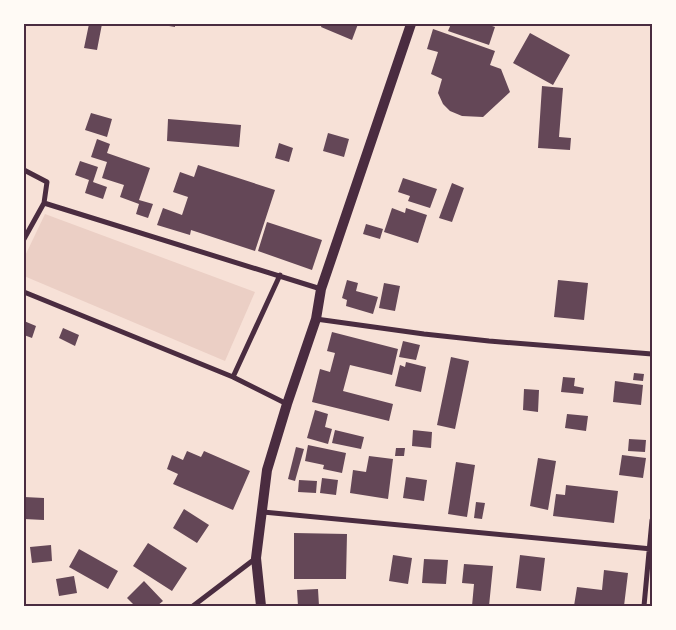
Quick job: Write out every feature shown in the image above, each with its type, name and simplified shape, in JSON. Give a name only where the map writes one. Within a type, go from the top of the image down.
[{"type":"main road","points":[[261,606],[256,558],[267,470],[286,404],[316,320],[321,288],[411,24]]},
{"type":"street","points":[[24,170],[47,182],[44,203],[24,239]]},
{"type":"street","points":[[44,203],[321,288]]},
{"type":"street","points":[[233,377],[280,276]]},
{"type":"street","points":[[24,292],[233,377],[286,404]]},
{"type":"street","points":[[316,320],[470,339],[652,354]]},
{"type":"street","points":[[263,512],[651,548]]},
{"type":"street","points":[[644,606],[651,548],[652,520]]},
{"type":"street","points":[[193,606],[256,558]]},
{"type":"shaded area","points":[[45,214],[255,292],[225,361],[24,276],[24,258]]},
{"type":"building","points":[[89,24],[102,24],[97,50],[84,48]]},
{"type":"building","points":[[175,24],[175,27],[163,25]]},
{"type":"building","points":[[322,24],[358,24],[352,40],[321,27]]},
{"type":"building","points":[[451,24],[486,24],[495,27],[489,45],[448,31]]},
{"type":"building","points":[[433,29],[495,51],[490,65],[501,69],[510,92],[483,117],[462,116],[450,111],[443,104],[438,93],[442,79],[431,74],[438,52],[427,49]]},
{"type":"building","points":[[530,33],[570,55],[553,85],[513,63]]},
{"type":"building","points":[[542,86],[563,88],[559,137],[571,138],[570,150],[538,148]]},
{"type":"building","points":[[91,113],[112,119],[107,137],[85,130]]},
{"type":"building","points":[[168,119],[241,125],[239,147],[167,141]]},
{"type":"building","points":[[328,133],[349,139],[344,157],[323,151]]},
{"type":"building","points":[[97,139],[110,144],[107,153],[150,168],[139,200],[153,204],[148,218],[136,214],[139,204],[120,197],[124,185],[102,178],[107,162],[91,157]]},
{"type":"building","points":[[279,143],[293,148],[289,162],[275,158]]},
{"type":"building","points":[[80,161],[98,167],[93,182],[107,187],[103,199],[85,193],[89,180],[75,175]]},
{"type":"building","points":[[198,165],[275,190],[255,251],[191,230],[190,235],[157,225],[163,208],[182,215],[188,197],[173,192],[180,172],[194,177]]},
{"type":"building","points":[[403,178],[437,189],[430,208],[408,201],[410,196],[398,192]]},
{"type":"building","points":[[452,183],[464,188],[452,222],[439,218]]},
{"type":"building","points":[[392,208],[405,213],[406,208],[427,215],[418,243],[384,232]]},
{"type":"building","points":[[267,222],[322,240],[312,270],[258,251]]},
{"type":"building","points":[[366,224],[383,229],[380,239],[363,234]]},
{"type":"building","points":[[347,280],[358,283],[356,291],[378,297],[373,314],[346,306],[347,300],[342,298]]},
{"type":"building","points":[[558,280],[588,283],[584,320],[554,317]]},
{"type":"building","points":[[384,283],[400,286],[395,311],[379,308]]},
{"type":"building","points":[[24,321],[36,326],[32,338],[24,335]]},
{"type":"building","points":[[63,328],[79,335],[75,346],[59,338]]},
{"type":"building","points":[[332,332],[398,349],[392,375],[350,365],[343,391],[393,404],[389,421],[312,402],[320,369],[330,372],[335,353],[327,351]]},
{"type":"building","points":[[403,341],[420,345],[416,360],[399,357]]},
{"type":"building","points":[[451,357],[469,361],[455,429],[437,425]]},
{"type":"building","points":[[406,362],[426,367],[421,392],[395,386],[400,365],[405,367]]},
{"type":"building","points":[[634,373],[644,374],[643,381],[633,380]]},
{"type":"building","points":[[563,377],[575,378],[574,386],[584,388],[583,394],[561,392]]},
{"type":"building","points":[[615,381],[643,385],[641,405],[613,402]]},
{"type":"building","points":[[524,389],[539,390],[538,412],[523,410]]},
{"type":"building","points":[[315,410],[328,414],[325,427],[332,429],[328,444],[307,438]]},
{"type":"building","points":[[567,414],[588,416],[586,431],[565,428]]},
{"type":"building","points":[[335,430],[364,437],[361,449],[332,443]]},
{"type":"building","points":[[413,430],[432,432],[431,448],[412,446]]},
{"type":"building","points":[[629,439],[646,440],[645,452],[628,451]]},
{"type":"building","points":[[308,445],[346,453],[342,473],[323,469],[324,465],[305,461]]},
{"type":"building","points":[[296,447],[304,449],[295,481],[288,479]]},
{"type":"building","points":[[396,448],[405,448],[404,456],[395,456]]},
{"type":"building","points":[[187,451],[201,457],[204,451],[250,471],[233,510],[173,484],[178,474],[167,469],[172,455],[183,460]]},
{"type":"building","points":[[622,455],[646,458],[643,478],[619,475]]},
{"type":"building","points":[[369,456],[393,459],[388,499],[350,493],[353,470],[366,472]]},
{"type":"building","points":[[538,458],[556,461],[548,510],[530,506]]},
{"type":"building","points":[[456,462],[475,465],[467,517],[448,514]]},
{"type":"building","points":[[406,477],[427,480],[424,501],[403,498]]},
{"type":"building","points":[[322,478],[338,480],[336,495],[320,493]]},
{"type":"building","points":[[299,480],[317,481],[316,493],[298,492]]},
{"type":"building","points":[[566,485],[618,491],[614,523],[553,516],[556,494],[565,495]]},
{"type":"building","points":[[24,497],[44,498],[44,520],[24,519]]},
{"type":"building","points":[[476,502],[485,503],[482,519],[474,518]]},
{"type":"building","points":[[184,509],[209,525],[197,543],[173,528]]},
{"type":"building","points":[[294,533],[347,534],[346,579],[294,579]]},
{"type":"building","points":[[148,543],[187,568],[172,591],[133,566]]},
{"type":"building","points":[[51,545],[52,561],[32,563],[30,547]]},
{"type":"building","points":[[79,549],[118,571],[108,589],[69,567]]},
{"type":"building","points":[[393,555],[412,558],[408,584],[389,581]]},
{"type":"building","points":[[520,555],[545,558],[541,591],[516,588]]},
{"type":"building","points":[[424,559],[448,560],[446,584],[422,583]]},
{"type":"building","points":[[464,564],[493,566],[489,606],[472,606],[474,584],[462,583]]},
{"type":"building","points":[[604,570],[628,573],[624,606],[574,606],[577,587],[602,590]]},
{"type":"building","points":[[74,576],[77,593],[59,596],[56,579]]},
{"type":"building","points":[[144,581],[163,601],[157,606],[135,606],[127,598]]},
{"type":"building","points":[[318,589],[319,606],[298,606],[297,590]]}]
